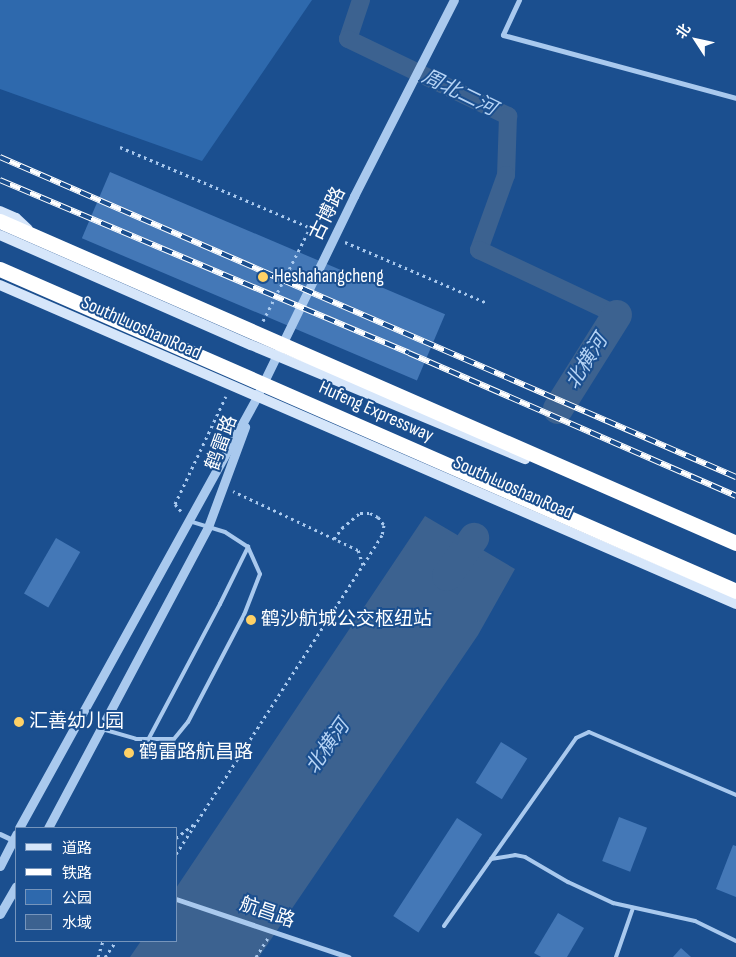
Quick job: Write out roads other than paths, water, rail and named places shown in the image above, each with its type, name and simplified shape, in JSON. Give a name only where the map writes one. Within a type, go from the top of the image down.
[{"type":"highway","name":"Hufeng Expressway","points":[[0,221],[736,544]]},
{"type":"highway","name":"Hufeng Expressway","points":[[0,269],[736,591]]},
{"type":"main road","points":[[0,211],[16,218],[68,265]]},
{"type":"main road","name":"South Luoshan Road","points":[[0,235],[276,356],[736,544]]},
{"type":"main road","name":"South Luoshan Road","points":[[0,285],[256,398],[443,476],[736,604]]},
{"type":"street","name":"古博路","points":[[256,398],[382,141],[454,0]]},
{"type":"street","points":[[519,0],[503,35],[736,98]]},
{"type":"street","name":"鹤雷路","points":[[49,827],[208,526],[256,398]]},
{"type":"street","name":"鹤雷路","points":[[21,827],[256,398]]},
{"type":"street","points":[[0,834],[15,838],[0,866]]},
{"type":"street","points":[[0,914],[15,888]]},
{"type":"street","name":"航昌路","points":[[178,899],[348,957]]},
{"type":"lane","points":[[100,728],[148,740],[174,739],[188,722],[244,615],[260,574],[248,547],[225,532],[189,521]]},
{"type":"lane","points":[[148,740],[248,547]]},
{"type":"lane","points":[[444,926],[576,738],[589,732],[736,795]]},
{"type":"lane","points":[[491,859],[515,855],[524,857],[568,882],[613,903],[695,921],[736,941]]},
{"type":"lane","points":[[616,957],[633,908]]},
{"type":"water","points":[[425,516],[515,569],[478,635],[259,957],[130,957],[140,942],[178,942],[178,885]]},
{"type":"waterway","name":"周北二河","points":[[361,0],[348,39],[508,116],[506,175],[479,250],[617,315]]},
{"type":"waterway","name":"北横河","points":[[558,409],[617,315]]},
{"type":"waterway","name":"北横河","points":[[447,576],[474,538]]},
{"type":"railway","points":[[0,157],[736,477]]},
{"type":"railway","points":[[0,180],[409,353],[736,496]]},
{"type":"place","name":"Heshahangcheng","points":[[263,277]]},
{"type":"place","name":"鹤沙航城公交枢纽站","points":[[251,620]]},
{"type":"place","name":"汇善幼儿园","points":[[19,722]]},
{"type":"place","name":"鹤雷路航昌路","points":[[129,753]]}]
